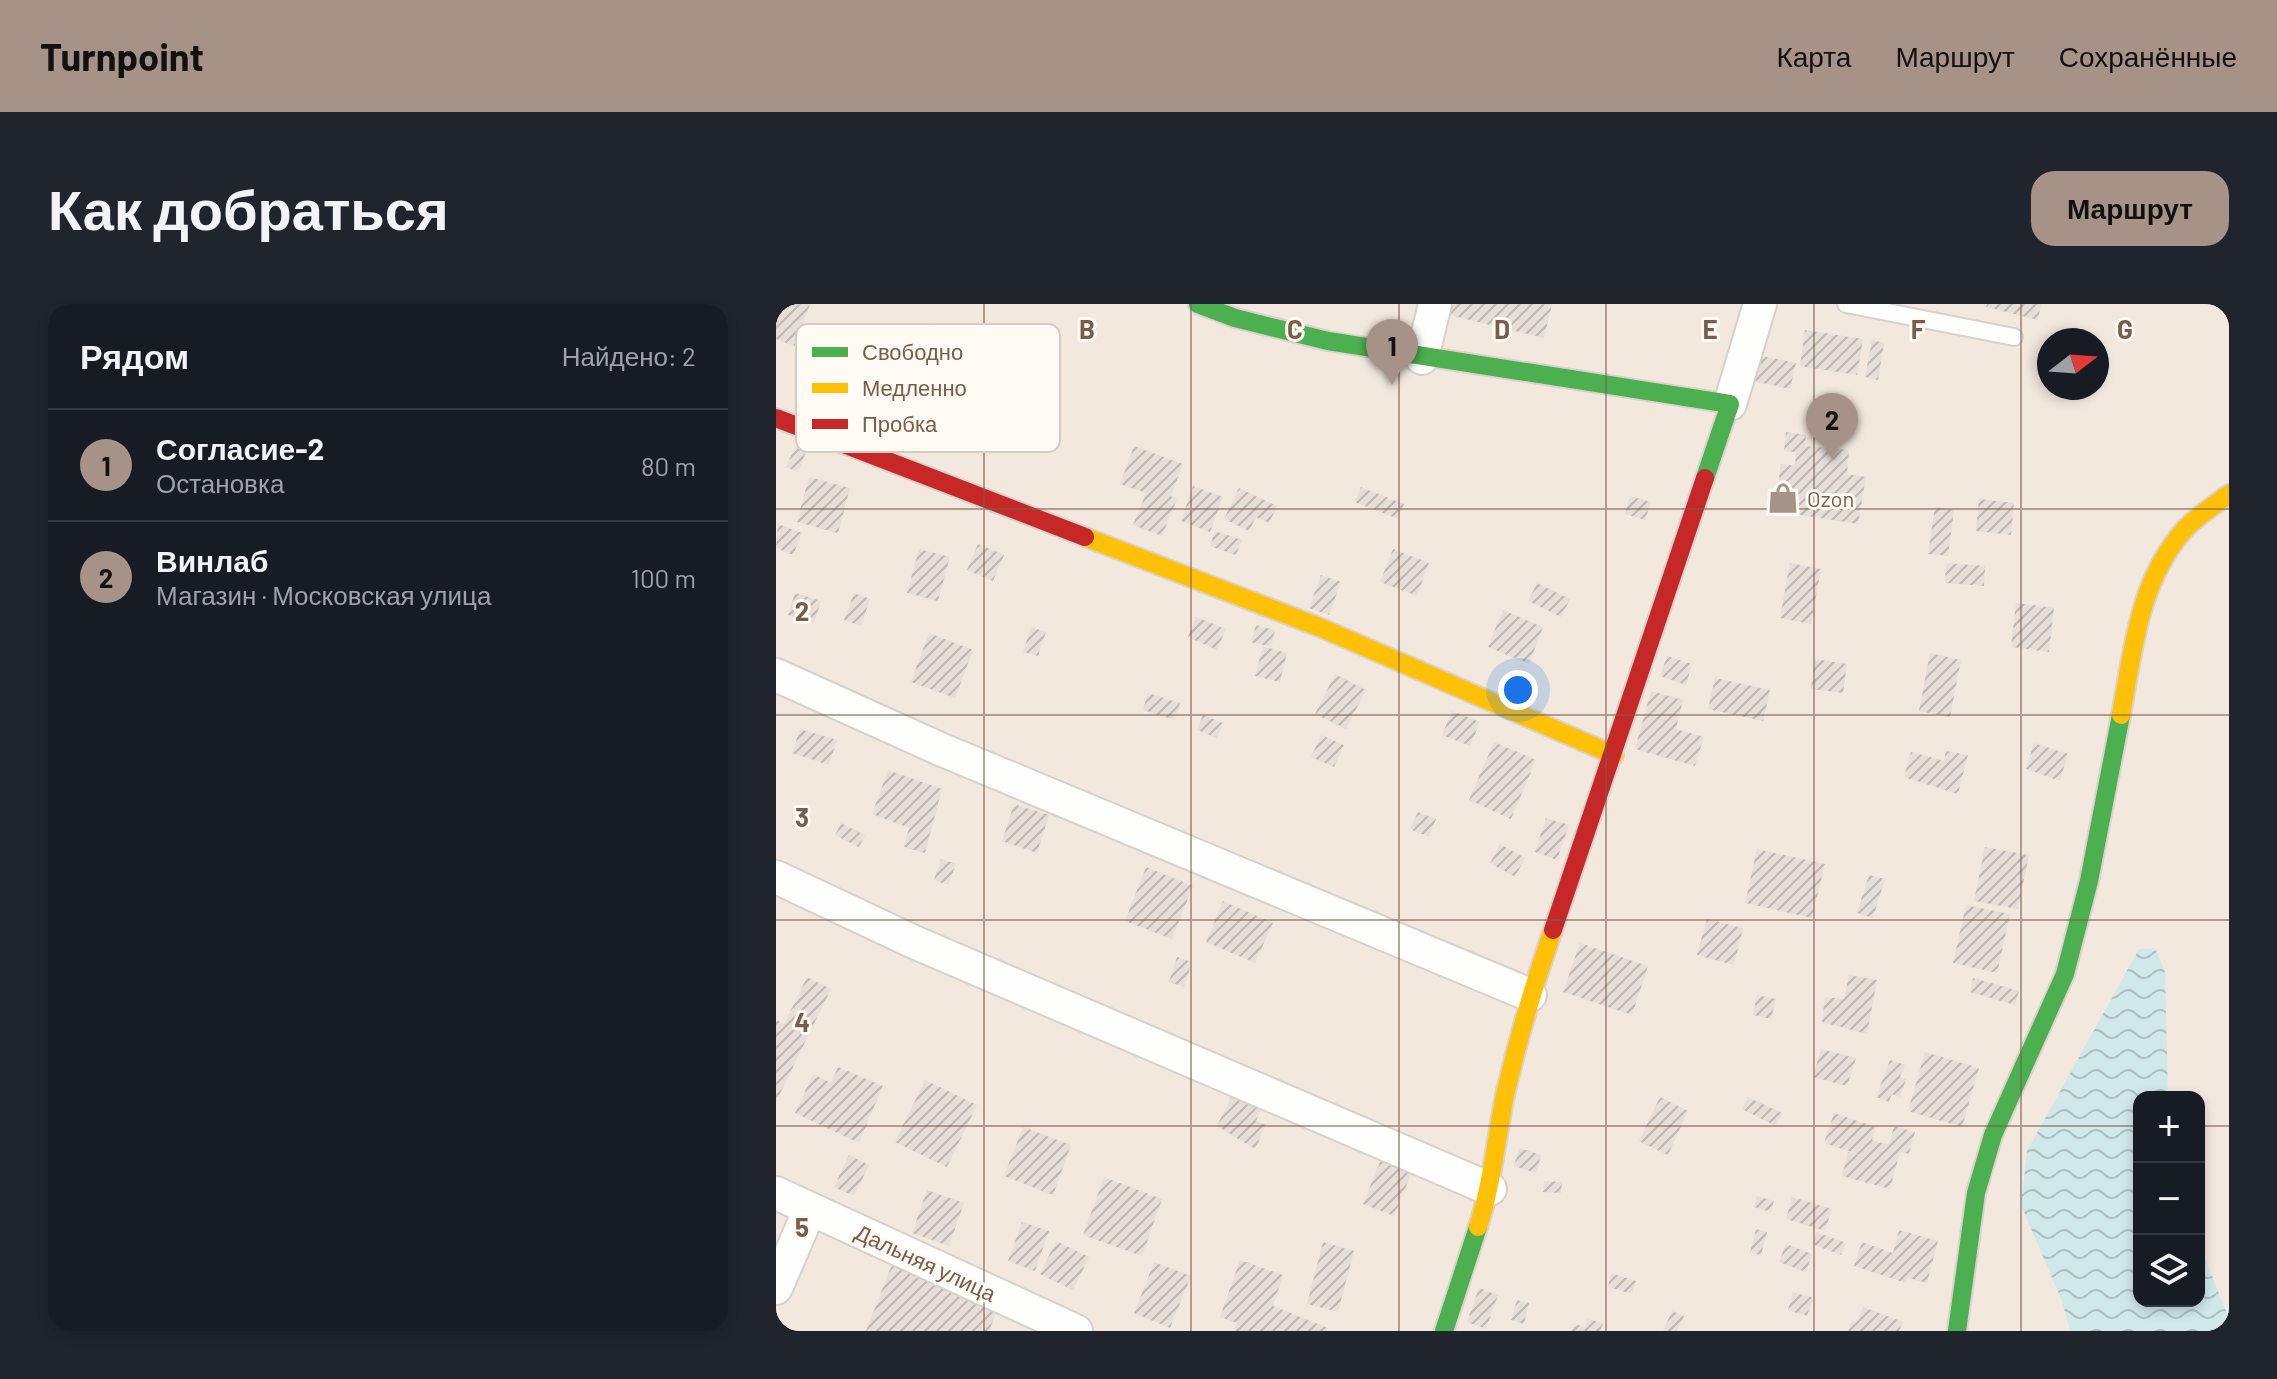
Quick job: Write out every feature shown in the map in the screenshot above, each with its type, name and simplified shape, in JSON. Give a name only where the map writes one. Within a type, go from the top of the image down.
[{"type":"street","points":[[1198,304],[1235,318],[1328,341],[1730,404]]},
{"type":"street","points":[[1422,358],[1435,304]]},
{"type":"street","points":[[1444,1331],[1490,1189],[1505,1097],[1530,995],[1614,755],[1760,304]]},
{"type":"street","points":[[776,418],[796,426]]},
{"type":"street","points":[[865,452],[1292,616],[1614,755]]},
{"type":"street","points":[[1957,1331],[1976,1193],[1993,1135],[2065,974],[2086,895],[2140,615],[2158,567],[2186,528],[2229,494]]},
{"type":"street","points":[[776,675],[940,749],[1530,995]]},
{"type":"street","points":[[776,877],[914,942],[1490,1189]]},
{"type":"street","name":"Дальняя улица","points":[[776,1193],[1076,1331]]},
{"type":"street","points":[[776,1288],[810,1209]]},
{"type":"lane","points":[[1846,304],[2014,337]]},
{"type":"shaded area","points":[[776,304],[2229,304],[2229,1331],[776,1331]]},
{"type":"water","points":[[2155,948],[2165,972],[2168,1091],[2133,1091],[2133,1307],[2205,1307],[2205,1258],[2229,1319],[2229,1331],[2070,1331],[2062,1301],[2021,1205],[2027,1151],[2139,949]]},
{"type":"building","points":[[776,304],[810,304],[803,324],[796,324],[795,346],[776,339]]},
{"type":"building","points":[[1451,304],[1552,304],[1544,338],[1449,315]]},
{"type":"building","points":[[1987,304],[2041,304],[2038,320],[1986,307]]},
{"type":"building","points":[[1805,330],[1863,339],[1857,375],[1800,366]]},
{"type":"building","points":[[1872,340],[1884,343],[1878,380],[1865,377]]},
{"type":"building","points":[[1753,354],[1796,363],[1790,389],[1748,380]]},
{"type":"building","points":[[1786,432],[1806,435],[1805,446],[1849,450],[1847,474],[1866,477],[1858,524],[1774,511],[1781,464],[1795,466],[1796,452],[1784,451]]},
{"type":"building","points":[[1134,446],[1183,464],[1171,496],[1177,499],[1162,536],[1133,525],[1146,493],[1120,484]]},
{"type":"building","points":[[795,447],[796,452],[806,452],[798,472],[786,467]]},
{"type":"building","points":[[809,477],[850,488],[838,533],[797,522]]},
{"type":"building","points":[[1193,486],[1223,497],[1210,532],[1181,521]]},
{"type":"building","points":[[1361,487],[1404,504],[1398,519],[1355,502]]},
{"type":"building","points":[[1239,488],[1277,506],[1269,523],[1256,517],[1249,531],[1224,519]]},
{"type":"building","points":[[1630,496],[1651,502],[1645,520],[1625,514]]},
{"type":"building","points":[[1979,499],[2014,503],[2011,535],[1976,531]]},
{"type":"building","points":[[1935,507],[1954,510],[1948,556],[1928,554]]},
{"type":"building","points":[[778,524],[802,533],[793,555],[776,548]]},
{"type":"building","points":[[1215,531],[1242,540],[1236,555],[1210,546]]},
{"type":"building","points":[[978,544],[1004,555],[993,581],[967,570]]},
{"type":"building","points":[[919,549],[950,557],[938,601],[907,593]]},
{"type":"building","points":[[1393,549],[1429,563],[1417,596],[1380,582]]},
{"type":"building","points":[[1790,563],[1821,569],[1811,624],[1780,618]]},
{"type":"building","points":[[1946,563],[1985,566],[1984,586],[1945,583]]},
{"type":"building","points":[[1321,575],[1341,582],[1329,615],[1309,608]]},
{"type":"building","points":[[1537,583],[1570,599],[1561,617],[1528,601]]},
{"type":"building","points":[[795,593],[821,601],[814,623],[788,615]]},
{"type":"building","points":[[854,593],[870,599],[861,626],[844,620]]},
{"type":"building","points":[[2016,603],[2054,608],[2049,652],[2011,647]]},
{"type":"building","points":[[1503,610],[1543,627],[1529,664],[1488,647]]},
{"type":"building","points":[[1196,617],[1226,629],[1217,650],[1188,637]]},
{"type":"building","points":[[1256,625],[1275,630],[1271,647],[1251,642]]},
{"type":"building","points":[[1031,627],[1046,632],[1038,656],[1023,652]]},
{"type":"building","points":[[929,633],[973,650],[955,698],[911,682]]},
{"type":"building","points":[[1263,646],[1287,653],[1280,682],[1255,676]]},
{"type":"building","points":[[1930,653],[1961,660],[1950,717],[1919,711]]},
{"type":"building","points":[[1667,656],[1692,664],[1686,685],[1660,676]]},
{"type":"building","points":[[1815,659],[1847,664],[1843,693],[1811,689]]},
{"type":"building","points":[[1335,674],[1366,690],[1346,729],[1315,714]]},
{"type":"building","points":[[1715,678],[1770,690],[1763,721],[1708,709]]},
{"type":"building","points":[[1651,691],[1683,700],[1676,729],[1704,737],[1695,766],[1635,749]]},
{"type":"building","points":[[1148,693],[1180,703],[1174,720],[1143,710]]},
{"type":"building","points":[[1452,711],[1480,722],[1470,746],[1442,735]]},
{"type":"building","points":[[1203,715],[1223,723],[1217,738],[1197,730]]},
{"type":"building","points":[[800,729],[837,740],[829,765],[792,753]]},
{"type":"building","points":[[1321,735],[1344,745],[1334,767],[1311,757]]},
{"type":"building","points":[[1494,742],[1536,760],[1511,819],[1469,800]]},
{"type":"building","points":[[2034,743],[2068,754],[2060,781],[2026,769]]},
{"type":"building","points":[[1946,751],[1968,755],[1958,794],[1904,777],[1911,752],[1944,761]]},
{"type":"building","points":[[888,770],[942,789],[925,853],[904,847],[909,828],[872,814]]},
{"type":"building","points":[[1014,804],[1049,815],[1037,853],[1002,841]]},
{"type":"building","points":[[1418,812],[1436,819],[1429,837],[1410,829]]},
{"type":"building","points":[[1546,818],[1569,825],[1557,860],[1535,852]]},
{"type":"building","points":[[841,823],[865,835],[859,847],[835,835]]},
{"type":"building","points":[[1500,844],[1525,858],[1515,877],[1490,863]]},
{"type":"building","points":[[1985,847],[2029,855],[2018,909],[1974,901]]},
{"type":"building","points":[[1757,849],[1825,864],[1812,918],[1745,903]]},
{"type":"building","points":[[941,859],[956,864],[948,885],[934,880]]},
{"type":"building","points":[[1146,867],[1193,886],[1172,939],[1125,921]]},
{"type":"building","points":[[1869,875],[1885,879],[1873,918],[1857,913]]},
{"type":"building","points":[[1223,901],[1273,923],[1255,963],[1206,942]]},
{"type":"building","points":[[1966,905],[2010,914],[1997,973],[1953,963]]},
{"type":"building","points":[[1707,919],[1743,928],[1734,965],[1697,955]]},
{"type":"building","points":[[1580,943],[1648,966],[1632,1015],[1563,992]]},
{"type":"building","points":[[1177,957],[1192,962],[1184,987],[1169,982]]},
{"type":"building","points":[[1849,975],[1877,980],[1867,1034],[1822,1022],[1825,997],[1844,999]]},
{"type":"building","points":[[807,977],[831,989],[776,1102],[776,1020],[784,1024]]},
{"type":"building","points":[[1973,978],[2019,991],[2015,1005],[1970,992]]},
{"type":"building","points":[[1757,995],[1776,999],[1771,1019],[1753,1015]]},
{"type":"building","points":[[1821,1049],[1856,1058],[1847,1086],[1813,1077]]},
{"type":"building","points":[[1925,1052],[1979,1068],[1962,1127],[1908,1111]]},
{"type":"building","points":[[1890,1060],[1905,1065],[1900,1077],[1906,1079],[1900,1097],[1892,1094],[1889,1102],[1876,1097]]},
{"type":"building","points":[[838,1067],[883,1086],[859,1143],[795,1113],[813,1074],[831,1083]]},
{"type":"building","points":[[925,1080],[977,1105],[947,1167],[895,1142]]},
{"type":"building","points":[[1232,1095],[1261,1109],[1256,1121],[1266,1125],[1255,1149],[1217,1126]]},
{"type":"building","points":[[1660,1097],[1688,1111],[1668,1155],[1639,1141]]},
{"type":"building","points":[[1748,1097],[1782,1113],[1776,1126],[1742,1109]]},
{"type":"building","points":[[1834,1113],[1876,1127],[1872,1140],[1889,1145],[1894,1126],[1915,1132],[1909,1154],[1900,1152],[1890,1189],[1842,1176],[1848,1152],[1867,1157],[1824,1143]]},
{"type":"building","points":[[1023,1127],[1071,1145],[1053,1195],[1004,1176]]},
{"type":"building","points":[[1519,1148],[1541,1155],[1536,1173],[1514,1166]]},
{"type":"building","points":[[849,1155],[869,1165],[854,1196],[834,1187]]},
{"type":"building","points":[[1382,1157],[1413,1169],[1394,1216],[1363,1204]]},
{"type":"building","points":[[1104,1177],[1162,1199],[1142,1256],[1083,1235]]},
{"type":"building","points":[[1544,1181],[1562,1182],[1561,1193],[1543,1192]]},
{"type":"building","points":[[927,1190],[964,1203],[949,1246],[912,1233]]},
{"type":"building","points":[[1757,1196],[1774,1201],[1771,1212],[1754,1207]]},
{"type":"building","points":[[1792,1197],[1832,1209],[1825,1231],[1786,1219]]},
{"type":"building","points":[[1022,1222],[1049,1231],[1035,1271],[1008,1261]]},
{"type":"building","points":[[1756,1229],[1767,1232],[1761,1255],[1750,1253]]},
{"type":"building","points":[[1899,1230],[1938,1241],[1927,1283],[1908,1278],[1906,1283],[1854,1266],[1862,1242],[1893,1253]]},
{"type":"building","points":[[1817,1232],[1846,1243],[1841,1255],[1812,1244]]},
{"type":"building","points":[[1056,1241],[1089,1257],[1073,1290],[1040,1274]]},
{"type":"building","points":[[1323,1242],[1354,1251],[1338,1312],[1307,1304]]},
{"type":"building","points":[[1786,1244],[1812,1254],[1806,1272],[1779,1262]]},
{"type":"building","points":[[1240,1260],[1283,1275],[1273,1306],[1328,1328],[1327,1331],[1234,1331],[1237,1323],[1220,1317]]},
{"type":"building","points":[[1154,1262],[1191,1276],[1170,1328],[1134,1313]]},
{"type":"building","points":[[892,1264],[999,1306],[989,1331],[866,1331]]},
{"type":"building","points":[[1611,1273],[1636,1281],[1632,1294],[1608,1287]]},
{"type":"building","points":[[1479,1288],[1498,1295],[1486,1329],[1467,1322]]},
{"type":"building","points":[[1793,1292],[1813,1298],[1807,1316],[1788,1310]]},
{"type":"building","points":[[1517,1300],[1529,1303],[1524,1324],[1511,1320]]},
{"type":"building","points":[[1863,1307],[1903,1322],[1899,1331],[1848,1331],[1852,1320],[1857,1322]]},
{"type":"building","points":[[1672,1311],[1684,1316],[1677,1331],[1663,1331]]},
{"type":"building","points":[[1587,1319],[1603,1323],[1600,1331],[1572,1331],[1574,1324],[1585,1327]]},
{"type":"traffic: fast","points":[[1198,304],[1235,318],[1328,341],[1730,404],[1705,478]]},
{"type":"traffic: fast","points":[[1957,1331],[1976,1193],[1993,1135],[2065,974],[2089,881],[2121,715]]},
{"type":"traffic: fast","points":[[1444,1331],[1478,1227]]},
{"type":"traffic: slow","points":[[2121,715],[2134,641],[2157,570],[2185,529],[2229,494]]},
{"type":"traffic: slow","points":[[1085,537],[1319,627],[1614,755]]},
{"type":"traffic: slow","points":[[1478,1227],[1510,1074],[1553,930]]},
{"type":"traffic: jam","points":[[776,418],[796,426]]},
{"type":"traffic: jam","points":[[864,452],[1085,537]]},
{"type":"traffic: jam","points":[[1553,930],[1705,478]]},
{"type":"place","name":"Согласие-2","points":[[1392,385]]},
{"type":"place","name":"Винлаб","points":[[1832,459]]},
{"type":"place","name":"Ozon","points":[[1783,498]]}]
